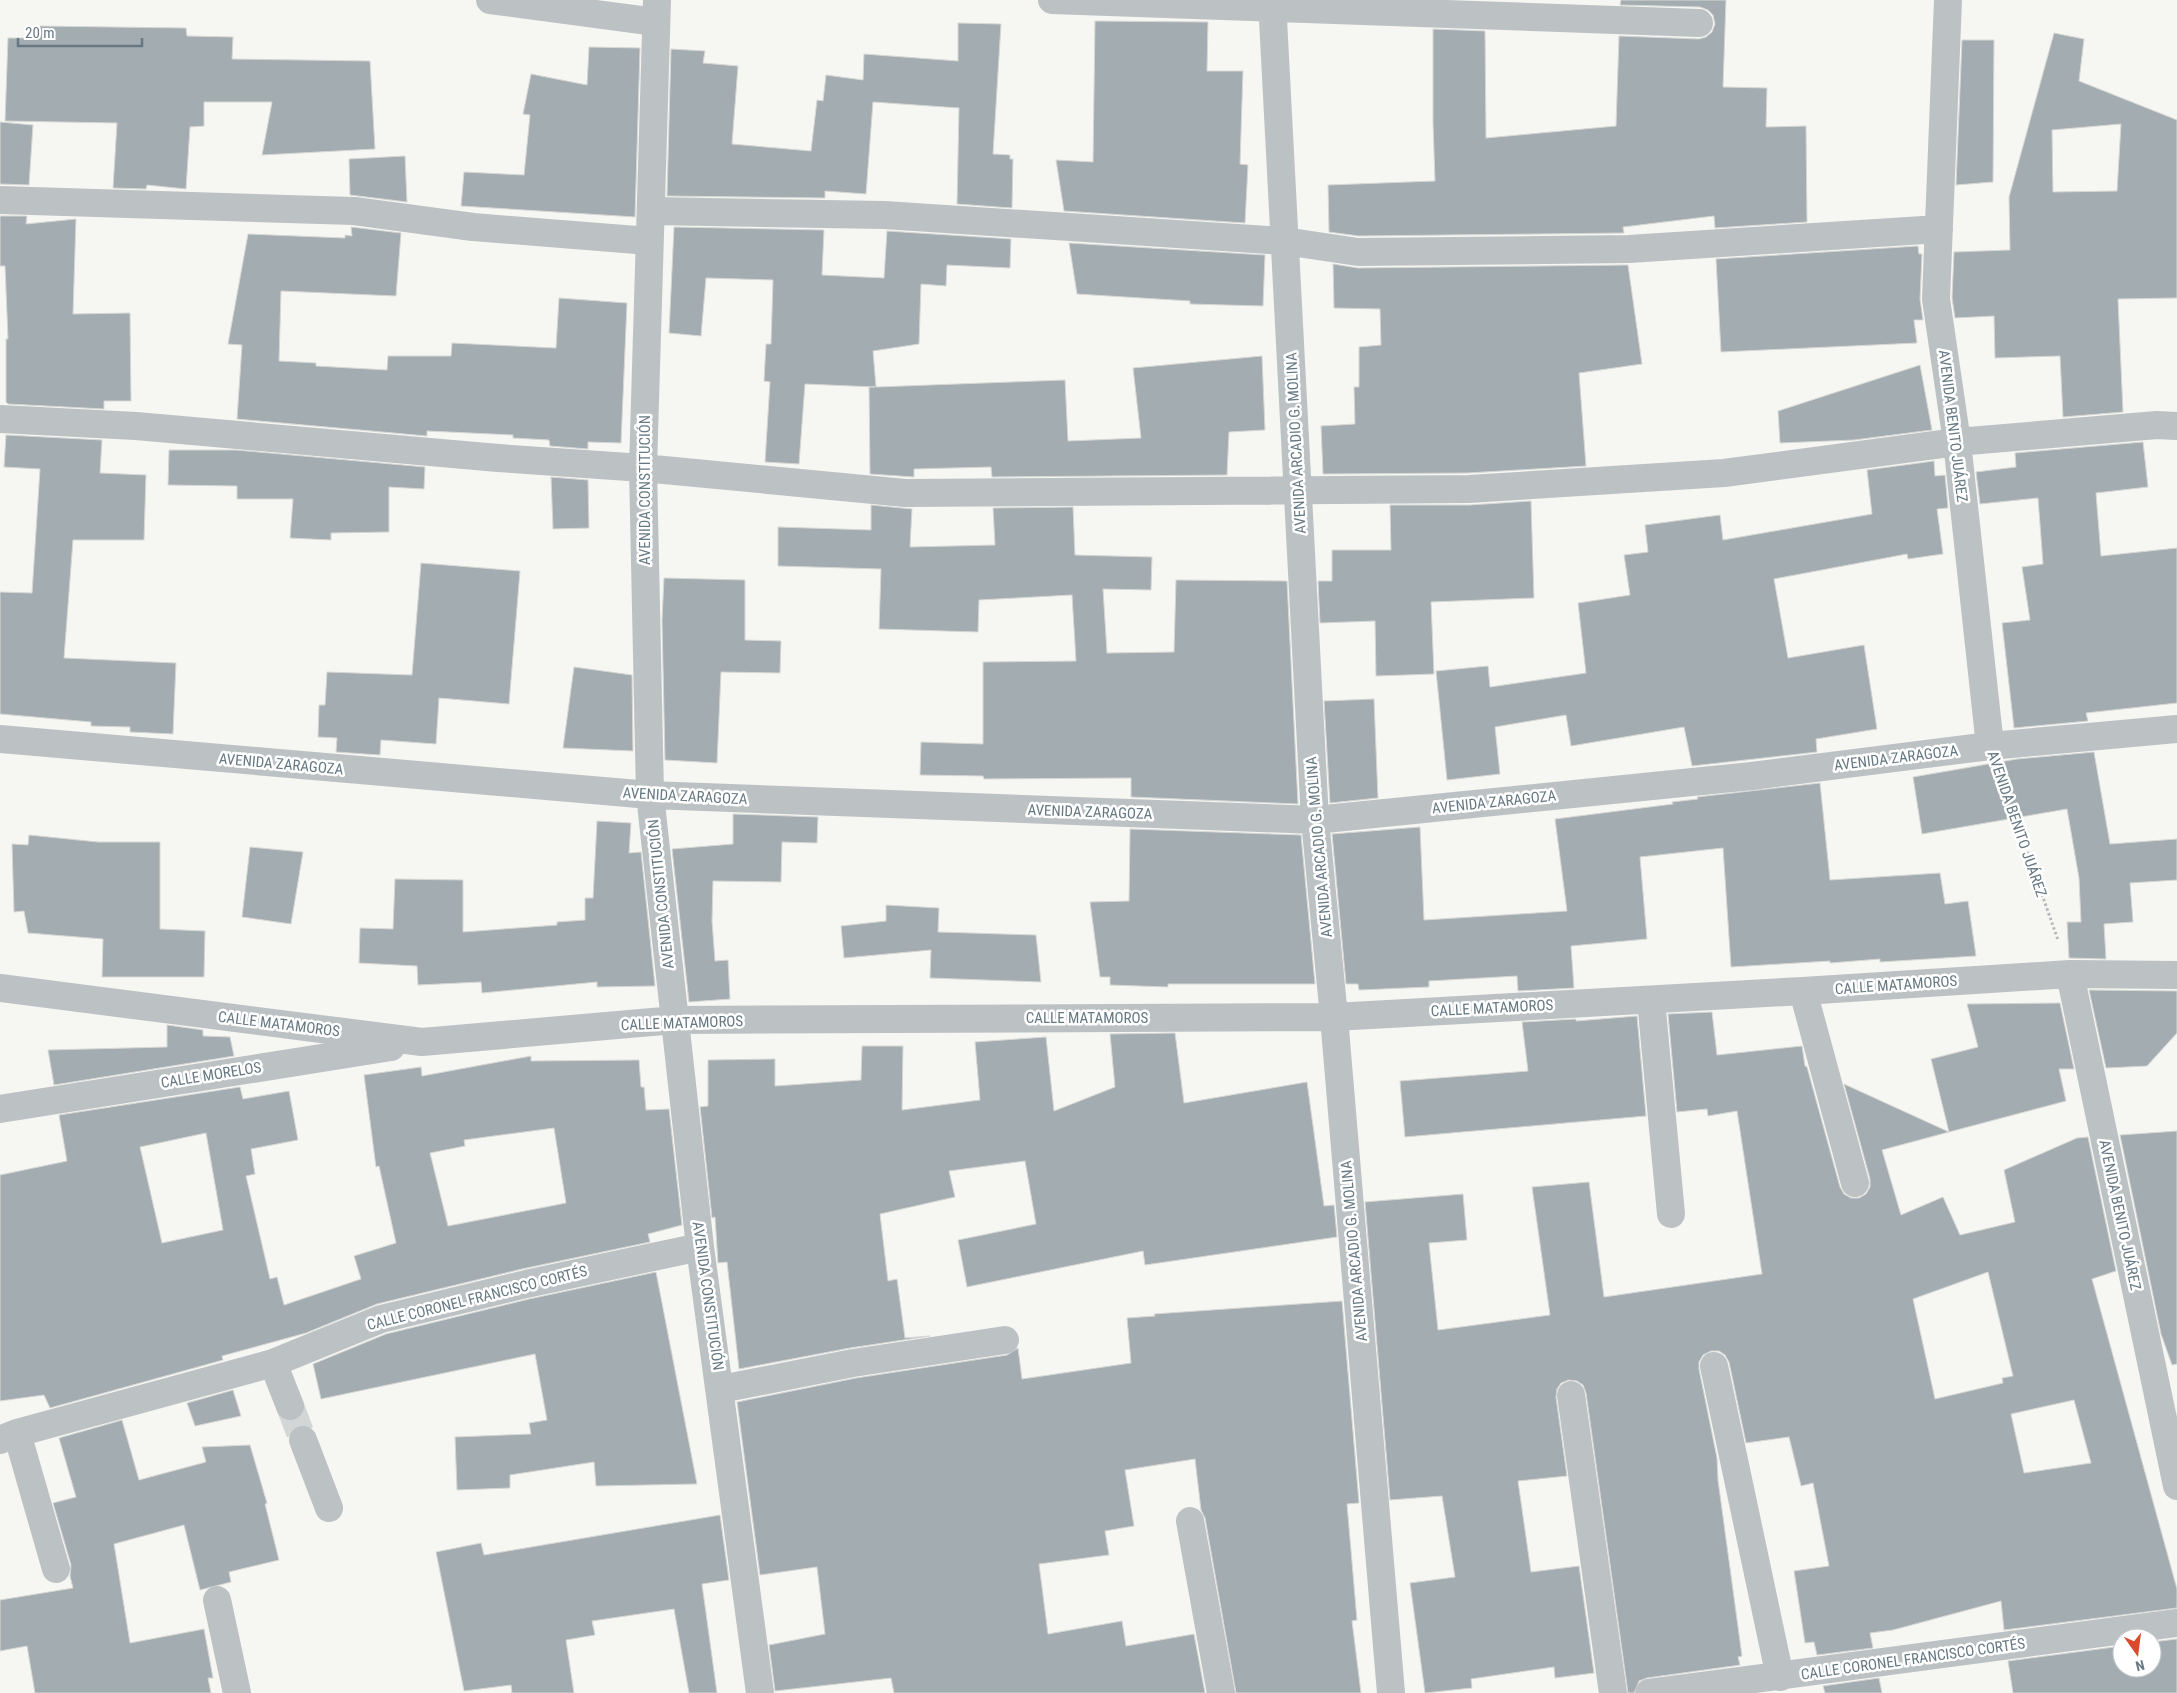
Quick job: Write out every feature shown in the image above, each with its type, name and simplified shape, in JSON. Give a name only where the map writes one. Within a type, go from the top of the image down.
[{"type":"street","points":[[490,0],[657,11]]},
{"type":"street","points":[[1052,0],[1272,3],[1450,15],[1699,23]]},
{"type":"street","name":"AVENIDA BENITO JUÁREZ","points":[[1948,0],[1936,299],[1957,442],[1990,746]]},
{"type":"street","name":"AVENIDA ARCADIO G. MOLINA","points":[[1272,3],[1315,820],[1334,1017],[1391,1693]]},
{"type":"street","name":"AVENIDA CONSTITUCIÓN","points":[[657,11],[642,468],[650,795],[700,1247],[721,1389],[760,1693]]},
{"type":"street","points":[[0,200],[354,211],[473,227],[649,240]]},
{"type":"street","points":[[651,210],[884,215],[1284,241],[1358,252],[1629,249],[1939,229]]},
{"type":"street","points":[[0,419],[136,426],[498,458],[642,468],[905,493],[1470,489],[1724,473],[1957,442],[2157,425],[2177,426]]},
{"type":"street","name":"AVENIDA ZARAGOZA","points":[[0,739],[650,795],[1315,820],[1752,776],[1990,746],[2177,729]]},
{"type":"street","name":"AVENIDA BENITO JUÁREZ","points":[[2070,974],[2177,1486]]},
{"type":"street","name":"CALLE MATAMOROS","points":[[0,988],[422,1042],[675,1020],[1334,1017],[1804,992],[2070,974],[2177,975]]},
{"type":"street","points":[[1804,992],[1855,1183]]},
{"type":"street","points":[[1651,1000],[1671,1214]]},
{"type":"street","name":"CALLE MORELOS","points":[[0,1108],[422,1042]]},
{"type":"street","name":"CALLE CORONEL FRANCISCO CORTÉS","points":[[9,1437],[273,1363],[381,1319],[526,1284],[700,1247]]},
{"type":"street","points":[[721,1389],[853,1363],[1004,1340]]},
{"type":"street","points":[[273,1363],[290,1406]]},
{"type":"street","points":[[1714,1366],[1780,1678]]},
{"type":"street","points":[[1571,1395],[1613,1693]]},
{"type":"street","points":[[9,1437],[56,1569]]},
{"type":"street","points":[[303,1440],[329,1508]]},
{"type":"street","points":[[1190,1521],[1221,1693]]},
{"type":"street","points":[[217,1600],[237,1693]]},
{"type":"street","name":"CALLE CORONEL FRANCISCO CORTÉS","points":[[1649,1693],[1780,1678],[2177,1623]]},
{"type":"path","name":"AVENIDA BENITO JUÁREZ","points":[[1990,746],[2070,974]]},
{"type":"building","points":[[1621,0],[1726,0],[1723,87],[1767,88],[1766,127],[1806,126],[1807,222],[1715,228],[1714,216],[1623,227],[1624,233],[1359,236],[1329,232],[1328,185],[1435,181],[1433,29],[1485,31],[1486,138],[1616,126],[1619,36],[1699,39],[1706,37],[1712,32],[1715,24],[1713,15],[1708,10],[1700,7],[1620,5]]},
{"type":"building","points":[[1095,21],[1208,22],[1207,71],[1243,71],[1240,164],[1248,165],[1245,223],[1064,211],[1056,160],[1093,162]]},
{"type":"building","points":[[958,23],[1001,24],[993,154],[1010,155],[1010,159],[1013,159],[1012,208],[957,204],[959,108],[873,102],[866,194],[825,191],[825,198],[667,196],[671,49],[705,51],[703,63],[738,66],[732,144],[811,151],[817,100],[823,101],[826,75],[863,80],[864,54],[958,61]]},
{"type":"building","points":[[40,26],[186,28],[187,36],[233,37],[232,59],[370,61],[375,149],[262,155],[272,102],[204,102],[204,126],[190,127],[186,189],[147,185],[146,189],[113,188],[117,123],[5,121],[8,38],[39,38]]},
{"type":"building","points":[[2054,33],[2084,39],[2079,81],[2177,120],[2177,298],[2118,299],[2123,412],[2063,417],[2060,356],[1995,358],[1994,316],[1955,318],[1952,298],[1954,252],[2010,250],[2009,197]],"holes":[[[2121,124],[2117,191],[2053,192],[2052,130]]]},
{"type":"building","points":[[1962,40],[1994,40],[1993,182],[1956,185]]},
{"type":"building","points":[[589,47],[640,48],[635,217],[461,206],[464,172],[524,175],[530,115],[523,114],[531,74],[587,85]]},
{"type":"building","points":[[0,122],[33,125],[29,185],[0,184]]},
{"type":"building","points":[[405,156],[407,202],[350,195],[349,159]]},
{"type":"building","points":[[0,216],[27,216],[26,224],[76,219],[73,314],[130,313],[131,401],[104,401],[104,409],[8,404],[6,402],[6,339],[8,339],[5,266],[0,266]]},
{"type":"building","points":[[351,227],[401,233],[396,296],[281,291],[279,361],[316,363],[316,366],[387,370],[388,356],[451,356],[452,343],[556,348],[559,298],[627,303],[621,443],[588,442],[588,449],[550,446],[549,440],[513,438],[513,435],[427,431],[427,436],[237,419],[242,345],[228,344],[248,234],[345,238],[345,235],[352,236]]},
{"type":"building","points":[[674,227],[824,230],[822,275],[884,278],[887,231],[1011,239],[1010,268],[947,265],[946,286],[921,284],[919,344],[873,351],[876,387],[1065,380],[1068,441],[1141,438],[1133,368],[1262,356],[1265,430],[1229,432],[1227,475],[992,477],[991,467],[914,469],[914,477],[870,474],[869,387],[875,387],[805,384],[799,464],[765,462],[770,382],[764,381],[766,344],[771,344],[773,280],[706,278],[701,336],[669,333]]},
{"type":"building","points":[[1069,243],[1265,255],[1263,306],[1190,304],[1190,301],[1077,294]]},
{"type":"building","points":[[1918,246],[1919,254],[1922,254],[1920,299],[1923,320],[1914,320],[1917,343],[1721,352],[1716,259]]},
{"type":"building","points":[[1333,264],[1358,268],[1628,265],[1642,364],[1579,373],[1586,466],[1468,473],[1323,474],[1321,426],[1355,424],[1354,387],[1359,387],[1359,347],[1381,345],[1380,309],[1334,308]]},
{"type":"building","points":[[1920,365],[1932,430],[1854,440],[1780,443],[1778,411]]},
{"type":"building","points":[[6,435],[102,440],[100,473],[146,475],[144,540],[73,540],[64,658],[176,663],[173,734],[130,732],[130,727],[91,726],[91,722],[0,714],[0,592],[32,593],[40,469],[4,467]]},
{"type":"building","points":[[2143,442],[2148,487],[2096,493],[2101,556],[2177,548],[2177,703],[2086,713],[2088,721],[2014,728],[2002,623],[2030,620],[2022,567],[2043,564],[2038,498],[1980,504],[1976,472],[2016,467],[2015,453]]},
{"type":"building","points":[[169,450],[236,450],[425,467],[424,489],[389,487],[389,532],[331,533],[331,540],[290,538],[293,499],[237,499],[237,486],[168,485]]},
{"type":"building","points":[[1934,461],[1935,476],[1945,475],[1948,508],[1937,509],[1943,554],[1908,559],[1907,554],[1774,579],[1788,658],[1864,645],[1877,729],[1816,739],[1817,752],[1692,766],[1684,727],[1571,746],[1566,715],[1495,727],[1500,774],[1447,780],[1436,671],[1488,666],[1490,687],[1586,673],[1578,603],[1630,595],[1624,555],[1648,552],[1645,525],[1720,515],[1723,540],[1872,514],[1867,470]]},
{"type":"building","points":[[551,477],[588,480],[589,528],[553,529]]},
{"type":"building","points":[[1531,501],[1534,598],[1431,602],[1434,674],[1376,676],[1375,621],[1320,623],[1318,581],[1332,581],[1332,550],[1391,550],[1390,505],[1470,505]]},
{"type":"building","points":[[871,505],[912,509],[910,547],[995,545],[993,508],[1073,507],[1075,555],[1152,557],[1151,590],[1103,589],[1107,653],[1174,652],[1176,580],[1287,581],[1298,804],[1131,797],[1131,778],[984,779],[983,776],[920,775],[921,742],[983,744],[983,662],[1076,661],[1072,595],[979,600],[978,632],[879,629],[881,569],[778,566],[778,527],[871,530]]},
{"type":"building","points":[[421,563],[520,571],[509,704],[439,698],[436,744],[381,740],[380,755],[336,752],[337,738],[318,737],[319,705],[325,705],[327,672],[412,675]]},
{"type":"building","points":[[664,578],[745,580],[745,640],[781,641],[780,673],[721,672],[717,763],[665,760],[662,620]]},
{"type":"building","points":[[574,667],[632,675],[633,751],[563,748]]},
{"type":"building","points":[[1374,699],[1378,798],[1330,803],[1324,701]]},
{"type":"building","points":[[2094,752],[2110,844],[2177,839],[2177,880],[2130,883],[2133,922],[2104,924],[2106,959],[2069,958],[2067,922],[2081,922],[2079,878],[2067,809],[1922,834],[1913,777],[2017,759]]},
{"type":"building","points":[[1820,783],[1830,880],[1940,873],[1945,904],[1968,901],[1976,956],[1880,962],[1880,959],[1731,967],[1723,848],[1640,857],[1647,939],[1571,946],[1574,988],[1518,991],[1517,976],[1429,981],[1429,987],[1359,990],[1358,984],[1346,984],[1332,834],[1420,827],[1424,920],[1567,911],[1555,819],[1673,804],[1672,802],[1698,799],[1697,797]]},
{"type":"building","points":[[733,814],[818,817],[817,843],[782,842],[781,882],[713,881],[712,921],[715,961],[728,960],[730,999],[689,1002],[672,849],[733,844]]},
{"type":"building","points":[[597,821],[631,823],[629,853],[641,852],[655,986],[597,987],[597,982],[482,993],[481,982],[418,985],[417,966],[359,963],[360,928],[393,929],[395,879],[463,880],[463,932],[557,925],[557,922],[585,920],[585,898],[593,898]]},
{"type":"building","points":[[1130,829],[1301,835],[1315,984],[1168,984],[1168,987],[1110,985],[1110,977],[1100,977],[1090,902],[1129,901]]},
{"type":"building","points":[[29,835],[98,842],[160,842],[160,929],[205,931],[204,977],[102,977],[103,939],[28,933],[24,911],[14,912],[12,844],[28,845]]},
{"type":"building","points":[[250,847],[303,852],[291,924],[242,917]]},
{"type":"building","points":[[886,905],[939,908],[938,932],[1036,935],[1041,982],[930,978],[931,950],[844,958],[841,926],[886,921]]},
{"type":"building","points":[[2089,990],[2177,991],[2177,1033],[2147,1066],[2106,1068]]},
{"type":"building","points":[[2060,1003],[2074,1069],[2059,1069],[2066,1101],[1949,1132],[1931,1059],[1978,1047],[1967,1004]]},
{"type":"building","points":[[1712,1012],[1717,1055],[1802,1046],[1805,1066],[1807,1067],[1840,1187],[1844,1194],[1851,1198],[1859,1198],[1866,1194],[1870,1187],[1870,1179],[1844,1084],[1949,1132],[1882,1150],[1901,1215],[1943,1197],[1960,1235],[2015,1222],[2004,1170],[2077,1138],[2088,1137],[2116,1271],[2092,1279],[2177,1589],[2177,1608],[2004,1630],[2001,1601],[1893,1630],[1870,1633],[1873,1648],[1817,1655],[1814,1642],[1805,1643],[1794,1571],[1829,1566],[1813,1483],[1801,1486],[1789,1437],[1746,1443],[1729,1362],[1725,1355],[1719,1351],[1711,1351],[1703,1355],[1699,1362],[1699,1369],[1717,1458],[1718,1480],[1742,1656],[1738,1657],[1740,1665],[1647,1678],[1639,1681],[1634,1693],[1628,1693],[1586,1393],[1583,1385],[1577,1381],[1569,1380],[1561,1383],[1557,1389],[1556,1397],[1567,1476],[1518,1481],[1531,1572],[1579,1566],[1594,1673],[1555,1678],[1554,1667],[1471,1679],[1472,1688],[1425,1693],[1410,1583],[1455,1577],[1442,1496],[1390,1500],[1365,1202],[1463,1194],[1467,1240],[1429,1243],[1438,1330],[1550,1315],[1532,1187],[1589,1182],[1604,1297],[1762,1274],[1737,1111],[1708,1116],[1707,1109],[1677,1112],[1668,1014]],"holes":[[[1988,1272],[2013,1376],[2002,1378],[2003,1383],[1935,1399],[1913,1299]],[[2074,1400],[2091,1463],[2024,1473],[2011,1414]]]},
{"type":"building","points":[[1637,1016],[1646,1116],[1405,1137],[1400,1081],[1528,1071],[1522,1022],[1576,1019],[1576,1021]]},
{"type":"building","points":[[167,1025],[203,1030],[203,1036],[230,1037],[234,1056],[54,1085],[48,1050],[167,1047]]},
{"type":"building","points":[[1175,1033],[1184,1103],[1307,1082],[1324,1206],[1334,1205],[1337,1237],[1145,1265],[1143,1251],[967,1287],[958,1240],[1036,1224],[1025,1161],[949,1171],[955,1197],[880,1214],[888,1281],[897,1279],[905,1338],[930,1336],[850,1348],[739,1369],[727,1262],[718,1263],[715,1217],[712,1218],[700,1107],[708,1106],[708,1060],[775,1059],[775,1086],[861,1080],[862,1046],[903,1046],[902,1110],[980,1100],[975,1042],[1046,1037],[1054,1111],[1115,1087],[1110,1034]]},
{"type":"building","points":[[531,1056],[531,1061],[639,1060],[641,1087],[644,1087],[646,1110],[669,1109],[682,1225],[648,1234],[650,1242],[522,1269],[377,1304],[306,1333],[222,1356],[223,1360],[50,1408],[44,1395],[0,1401],[0,1175],[67,1161],[59,1115],[240,1087],[243,1099],[289,1091],[298,1140],[251,1149],[255,1174],[246,1176],[270,1279],[277,1277],[284,1305],[361,1279],[354,1256],[396,1243],[379,1166],[376,1167],[364,1075],[421,1067],[422,1076]],"holes":[[[554,1128],[566,1203],[448,1226],[430,1153],[465,1146],[464,1140]],[[206,1133],[223,1230],[162,1243],[140,1147]]]},
{"type":"building","points":[[2177,1131],[2177,1364],[2172,1365],[2161,1334],[2120,1135]]},
{"type":"building","points":[[656,1272],[697,1484],[596,1486],[594,1462],[510,1475],[510,1488],[457,1490],[455,1437],[531,1434],[529,1423],[547,1420],[535,1354],[321,1399],[313,1364],[386,1334],[529,1299]]},
{"type":"building","points":[[1342,1301],[1359,1503],[1347,1504],[1357,1620],[1352,1621],[1361,1693],[1236,1693],[1205,1518],[1201,1510],[1195,1459],[1125,1470],[1134,1526],[1105,1531],[1109,1555],[1039,1564],[1048,1634],[1122,1621],[1126,1646],[1194,1634],[1205,1693],[894,1693],[891,1678],[775,1691],[769,1645],[825,1634],[817,1567],[760,1575],[737,1402],[856,1378],[1007,1355],[1018,1348],[1022,1379],[1131,1363],[1127,1318],[1155,1316],[1154,1314]]},
{"type":"building","points":[[233,1390],[241,1416],[195,1426],[187,1403]]},
{"type":"building","points":[[122,1420],[139,1480],[206,1462],[202,1447],[250,1445],[267,1503],[265,1504],[279,1560],[229,1572],[231,1582],[200,1590],[184,1525],[114,1544],[130,1643],[204,1629],[213,1678],[208,1678],[211,1693],[35,1693],[27,1646],[0,1651],[0,1600],[73,1588],[70,1576],[71,1565],[53,1503],[76,1497],[59,1438]]},
{"type":"building","points":[[720,1515],[729,1580],[702,1584],[717,1693],[689,1693],[674,1609],[592,1621],[595,1635],[566,1640],[574,1693],[512,1693],[511,1685],[464,1691],[436,1552],[481,1543],[484,1555]]},
{"type":"building","points":[[2177,1639],[2177,1693],[2013,1693],[2008,1661],[2112,1647],[2112,1678],[2162,1678],[2162,1641]]},
{"type":"building","points":[[1879,1678],[1882,1693],[1825,1693],[1823,1686]]},
{"type":"tunnel","points":[[290,1406],[303,1440]]}]
